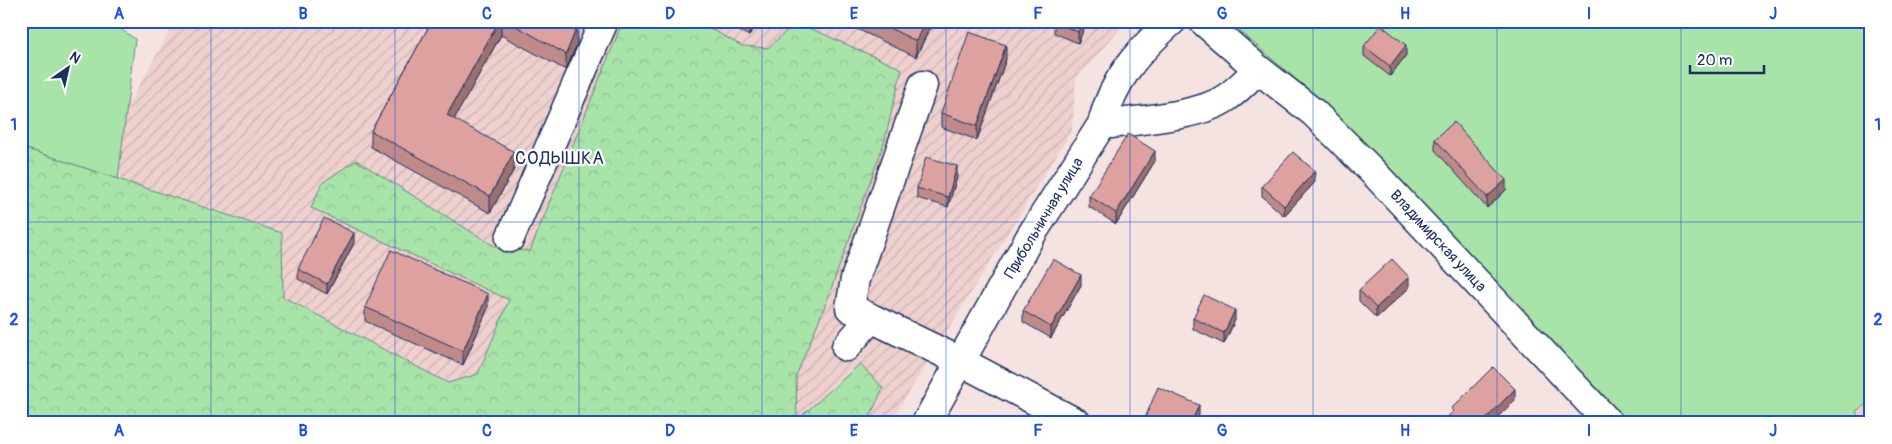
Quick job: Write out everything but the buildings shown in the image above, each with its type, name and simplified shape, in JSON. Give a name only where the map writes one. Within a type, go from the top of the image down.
[{"type":"street","points":[[510,238],[604,21]]},
{"type":"street","name":"Прибольничная улица","points":[[926,423],[1030,237],[1102,124],[1107,104],[1127,67],[1172,21]]},
{"type":"street","name":"Владимирская улица","points":[[1203,21],[1258,69],[1314,113],[1375,174],[1608,423]]},
{"type":"street","points":[[1102,124],[1174,115],[1205,108],[1225,99],[1240,88],[1258,69]]},
{"type":"street","points":[[923,85],[855,279],[850,308],[960,361],[1077,423]]},
{"type":"street","points":[[846,347],[871,318]]},
{"type":"shaded area","points":[[175,21],[1127,21],[1076,79],[1072,130],[890,423],[466,423],[73,205]]},
{"type":"shaded area","points":[[1871,401],[1871,423],[1861,423],[1856,411]]},
{"type":"green space","points":[[21,21],[109,21],[135,39],[118,179],[21,147]]},
{"type":"green space","points":[[623,21],[697,21],[742,46],[768,48],[796,22],[902,69],[884,143],[826,303],[796,376],[797,420],[860,364],[883,388],[867,423],[21,423],[21,147],[282,233],[283,297],[448,383],[478,374],[509,300],[311,208],[322,183],[356,160],[499,249],[530,251]]},
{"type":"green space","points":[[1228,21],[1871,21],[1871,401],[1856,411],[1861,423],[1630,423],[1329,108]]},
{"type":"district","name":"СОДЫШКА","points":[[560,158]]}]
